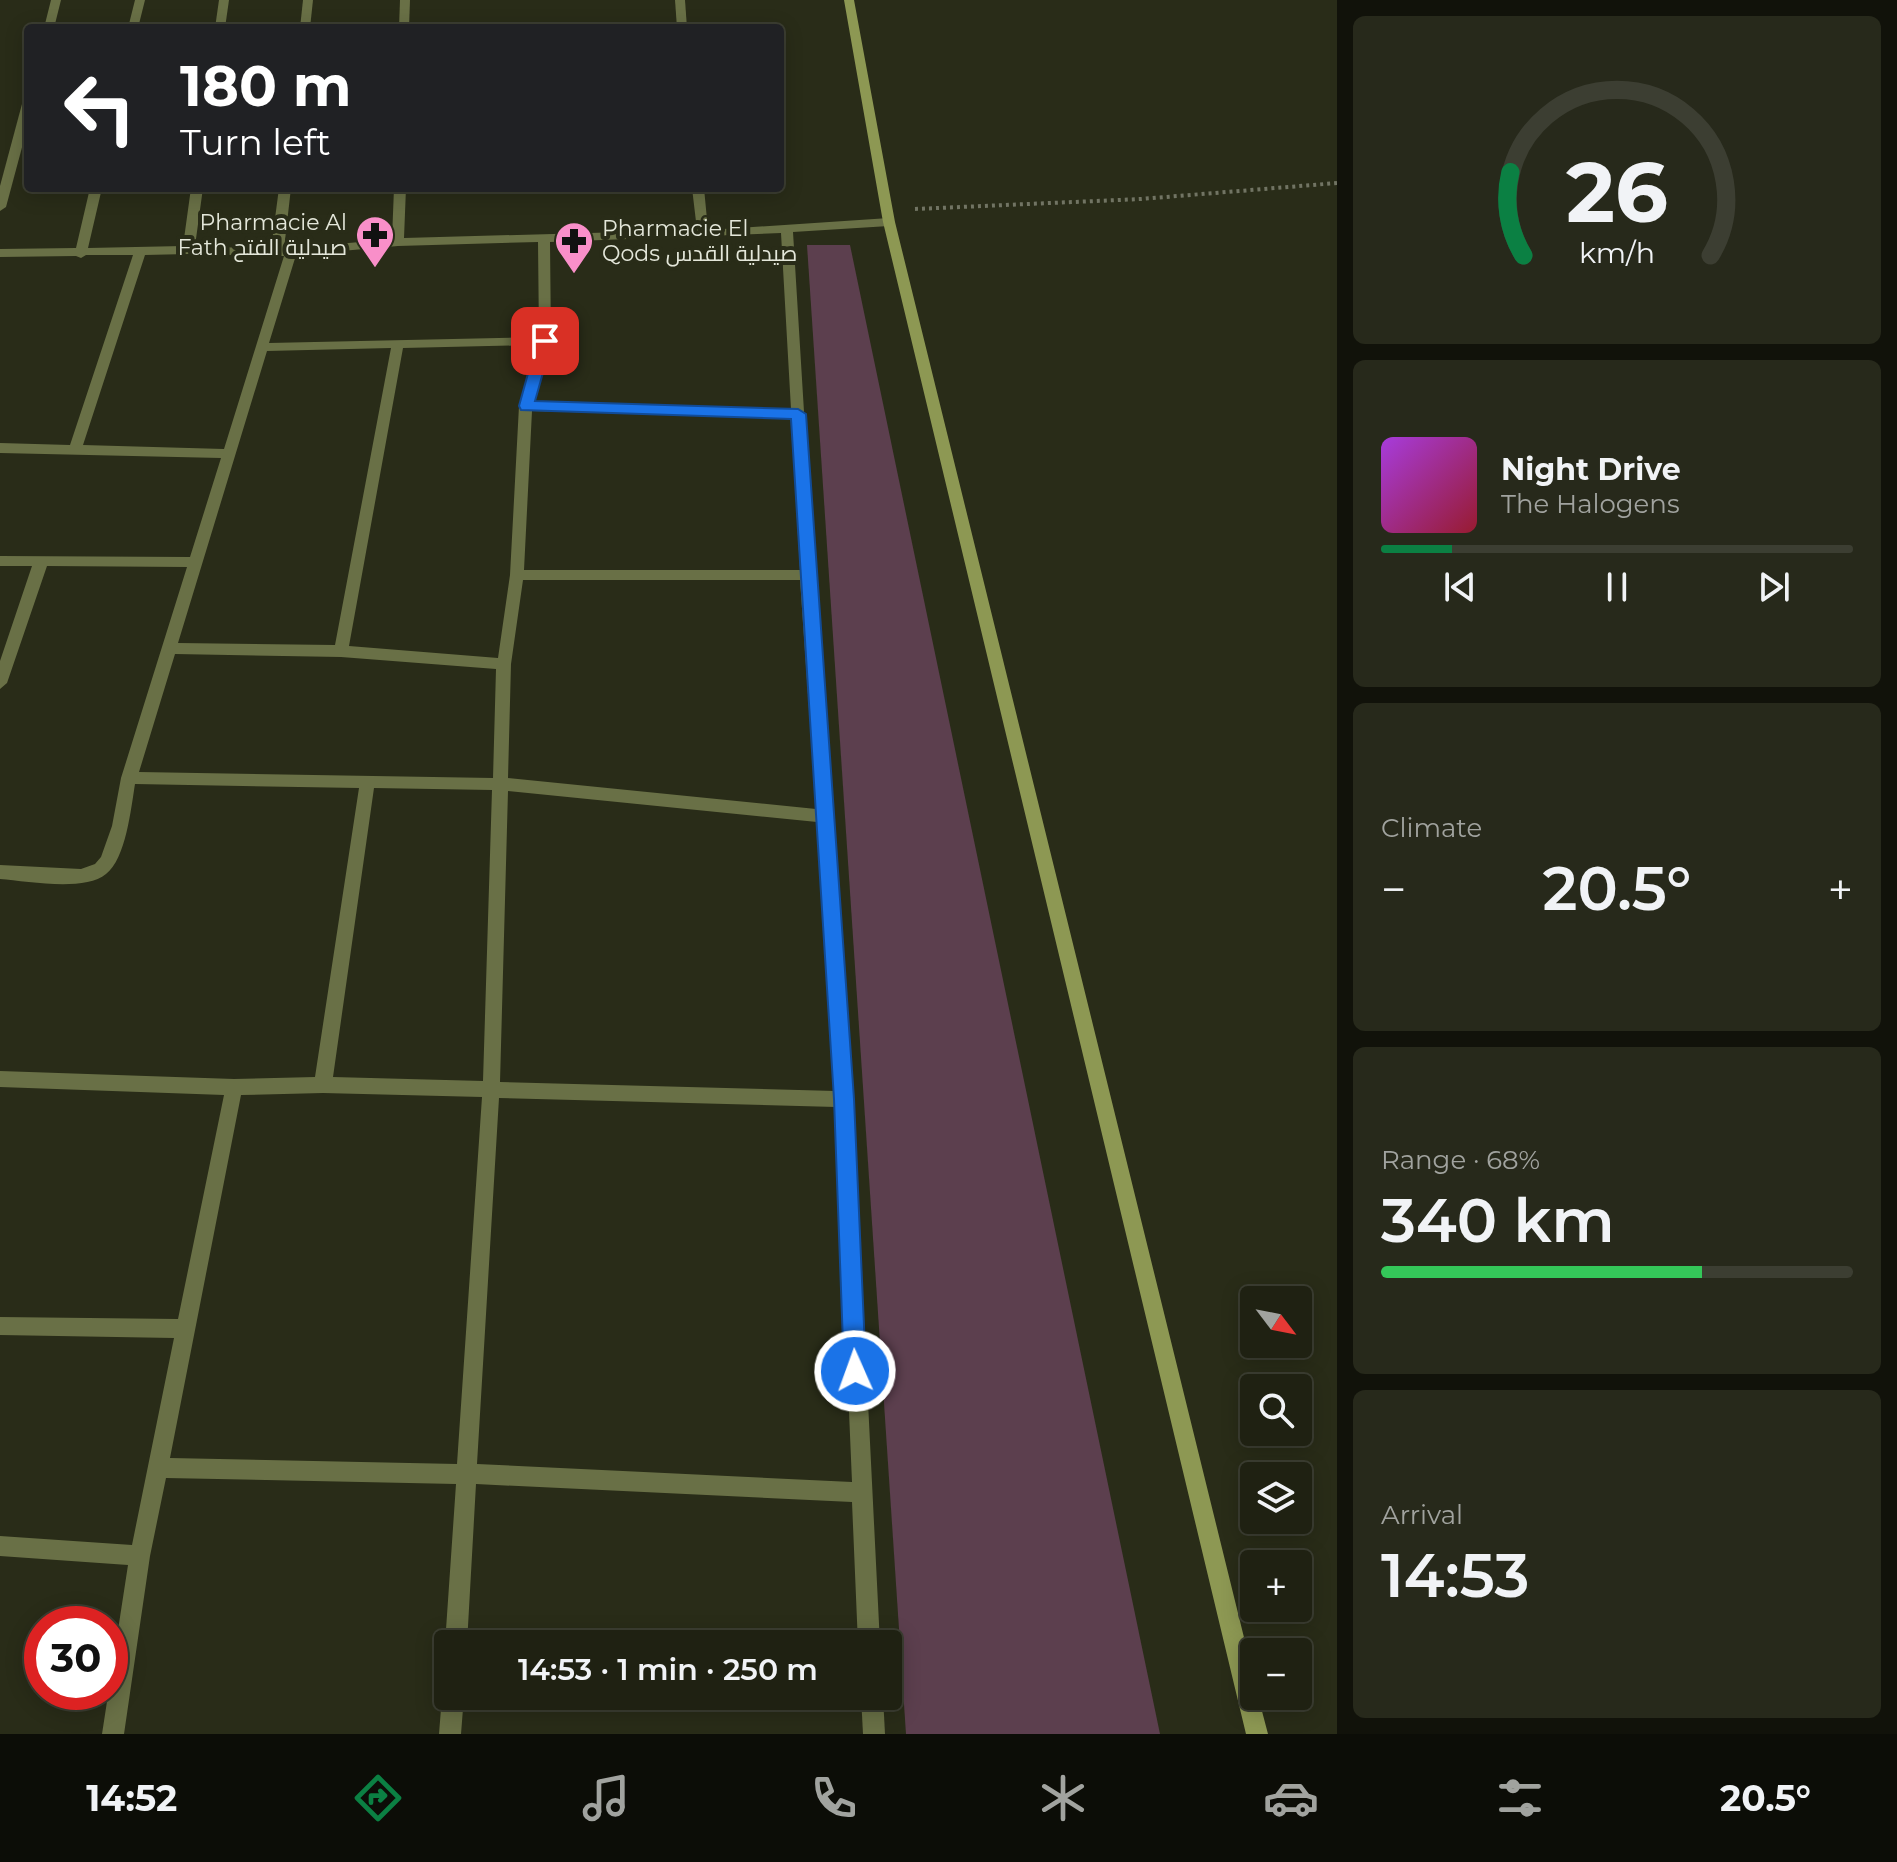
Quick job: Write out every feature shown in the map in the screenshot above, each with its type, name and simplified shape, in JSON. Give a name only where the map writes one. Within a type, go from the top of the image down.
[{"type":"main road","points":[[849,0],[888,216],[1257,1734]]},
{"type":"street","points":[[50,24],[56,0]]},
{"type":"street","points":[[134,24],[140,0]]},
{"type":"street","points":[[221,24],[224,0]]},
{"type":"street","points":[[305,24],[308,0]]},
{"type":"street","points":[[404,24],[405,0]]},
{"type":"street","points":[[680,0],[682,24]]},
{"type":"street","points":[[0,207],[24,119]]},
{"type":"street","points":[[81,254],[95,192]]},
{"type":"street","points":[[188,250],[196,192]]},
{"type":"street","points":[[0,872],[66,875],[100,869],[108,859],[117,835],[129,778],[263,347],[284,252],[285,192]]},
{"type":"street","points":[[398,242],[400,192]]},
{"type":"street","points":[[698,192],[703,234]]},
{"type":"street","points":[[0,253],[284,252],[398,242],[787,229],[888,216]]},
{"type":"street","points":[[787,229],[807,575],[844,1099],[868,1630]]},
{"type":"street","points":[[457,1630],[491,1090],[504,664],[517,575],[526,406],[545,341],[544,238]]},
{"type":"street","points":[[75,449],[140,251]]},
{"type":"street","points":[[263,347],[545,341]]},
{"type":"street","points":[[341,651],[398,343]]},
{"type":"street","points":[[526,406],[798,414]]},
{"type":"street","points":[[0,448],[229,454]]},
{"type":"street","points":[[0,561],[197,562]]},
{"type":"street","points":[[0,683],[41,562]]},
{"type":"street","points":[[517,575],[807,575]]},
{"type":"street","points":[[170,648],[341,651],[504,664]]},
{"type":"street","points":[[129,778],[502,784],[823,816]]},
{"type":"street","points":[[323,1085],[367,784]]},
{"type":"street","points":[[0,1079],[234,1087],[323,1085],[844,1099]]},
{"type":"street","points":[[113,1734],[140,1556],[234,1087]]},
{"type":"street","points":[[0,1326],[187,1329]]},
{"type":"street","points":[[158,1468],[468,1474],[861,1492]]},
{"type":"street","points":[[0,1546],[140,1556]]},
{"type":"street","points":[[450,1734],[452,1710]]},
{"type":"street","points":[[873,1710],[874,1734]]},
{"type":"path","points":[[888,216],[1337,183]]},
{"type":"shaded area","points":[[807,245],[850,245],[1160,1734],[906,1734],[902,1630],[899,1630]]},
{"type":"place","name":"Pharmacie Al Fath صيدلية الفتح","points":[[375,269]]},
{"type":"place","name":"Pharmacie El Qods صيدلية القدس","points":[[574,275]]},
{"type":"route","points":[[545,341],[526,406],[798,414],[844,1099],[855,1371]]}]
